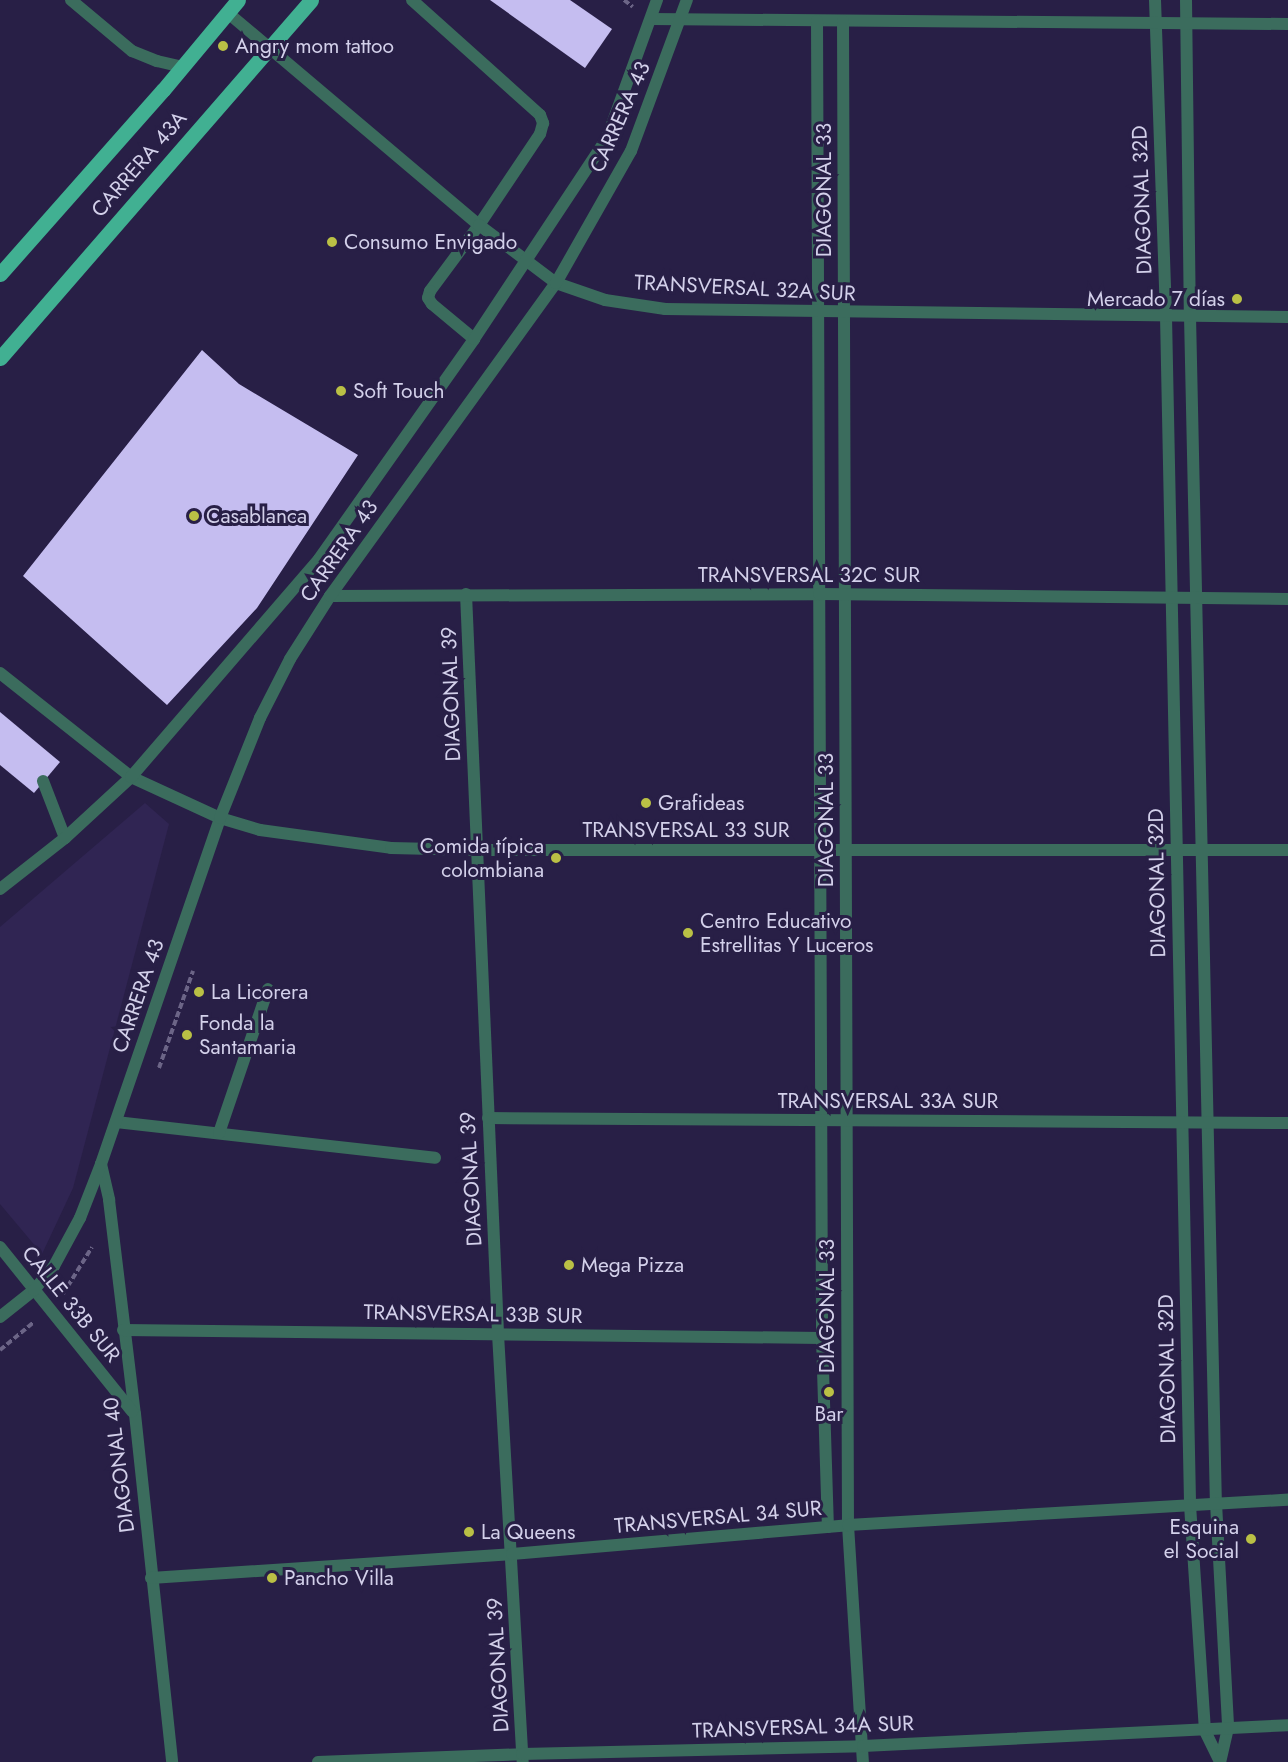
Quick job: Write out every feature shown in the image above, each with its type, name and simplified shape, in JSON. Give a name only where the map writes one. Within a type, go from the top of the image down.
[{"type":"main road","name":"CARRERA 43A","points":[[0,274],[183,67],[238,0]]},
{"type":"main road","name":"CARRERA 43A","points":[[0,358],[311,0]]},
{"type":"street","points":[[71,0],[132,51],[183,67]]},
{"type":"street","points":[[412,0],[540,115],[543,123],[540,134],[479,225],[430,291],[428,298],[474,339]]},
{"type":"street","name":"CARRERA 43","points":[[0,889],[65,838],[131,777],[319,559],[526,263],[607,138],[657,0]]},
{"type":"street","name":"CARRERA 43","points":[[0,1317],[34,1290],[54,1266],[68,1242],[101,1164],[220,818],[265,708],[290,659],[330,596],[556,283],[631,151],[682,20],[687,0]]},
{"type":"street","name":"DIAGONAL 32D","points":[[1155,0],[1166,316],[1190,1504],[1205,1731],[1220,1762]]},
{"type":"street","name":"DIAGONAL 32D","points":[[1186,0],[1190,316],[1216,1503],[1228,1728],[1220,1762]]},
{"type":"street","name":"TRANSVERSAL 32A SUR","points":[[228,14],[526,263],[556,283],[605,300],[665,309],[1288,317]]},
{"type":"street","points":[[651,20],[1288,24]]},
{"type":"street","name":"DIAGONAL 33","points":[[818,21],[817,312],[822,1338],[828,1527]]},
{"type":"street","name":"DIAGONAL 33","points":[[843,21],[848,1525],[863,1762]]},
{"type":"street","name":"DIAGONAL 39","points":[[466,594],[498,1334],[523,1758]]},
{"type":"street","name":"TRANSVERSAL 32C SUR","points":[[330,596],[819,594],[1288,599]]},
{"type":"street","name":"TRANSVERSAL 33 SUR","points":[[0,673],[131,777],[220,818],[260,830],[391,848],[477,850],[1175,848],[1288,850]]},
{"type":"street","points":[[43,781],[65,838]]},
{"type":"street","points":[[219,1133],[268,989]]},
{"type":"street","name":"TRANSVERSAL 33A SUR","points":[[488,1118],[1288,1123]]},
{"type":"street","points":[[116,1122],[435,1158]]},
{"type":"street","name":"DIAGONAL 40","points":[[101,1164],[109,1200],[135,1414],[171,1762]]},
{"type":"street","name":"CALLE 33B SUR","points":[[0,1247],[135,1414]]},
{"type":"street","name":"TRANSVERSAL 33B SUR","points":[[123,1330],[822,1338]]},
{"type":"street","name":"TRANSVERSAL 34 SUR","points":[[151,1578],[512,1554],[848,1525],[1288,1500]]},
{"type":"street","name":"TRANSVERSAL 34A SUR","points":[[318,1762],[523,1758],[863,1746],[1205,1731],[1288,1725]]},
{"type":"shaded area","points":[[145,803],[169,824],[73,1188],[42,1254],[0,1204],[0,927]]},
{"type":"building","points":[[490,0],[570,0],[612,29],[585,68]]},
{"type":"building","name":"Casablanca","points":[[202,350],[239,384],[358,455],[257,608],[167,705],[23,576]]},
{"type":"building","points":[[0,712],[60,762],[34,793],[0,765]]},
{"type":"place","name":"Angry mom tattoo","points":[[223,46]]},
{"type":"place","name":"Consumo Envigado","points":[[332,242]]},
{"type":"place","name":"Mercado 7 días","points":[[1237,299]]},
{"type":"place","name":"Soft Touch","points":[[341,391]]},
{"type":"place","name":"Casablanca","points":[[194,516]]},
{"type":"place","name":"Grafideas","points":[[646,803]]},
{"type":"place","name":"Comida típica colombiana","points":[[556,858]]},
{"type":"place","name":"Centro Educativo Estrellitas Y Luceros","points":[[688,933]]},
{"type":"place","name":"La Licorera","points":[[199,992]]},
{"type":"place","name":"Fonda la Santamaria","points":[[187,1035]]},
{"type":"place","name":"Mega Pizza","points":[[569,1265]]},
{"type":"place","name":"Bar","points":[[829,1392]]},
{"type":"place","name":"La Queens","points":[[469,1532]]},
{"type":"place","name":"Esquina el Social","points":[[1251,1539]]},
{"type":"place","name":"Pancho Villa","points":[[272,1578]]}]
